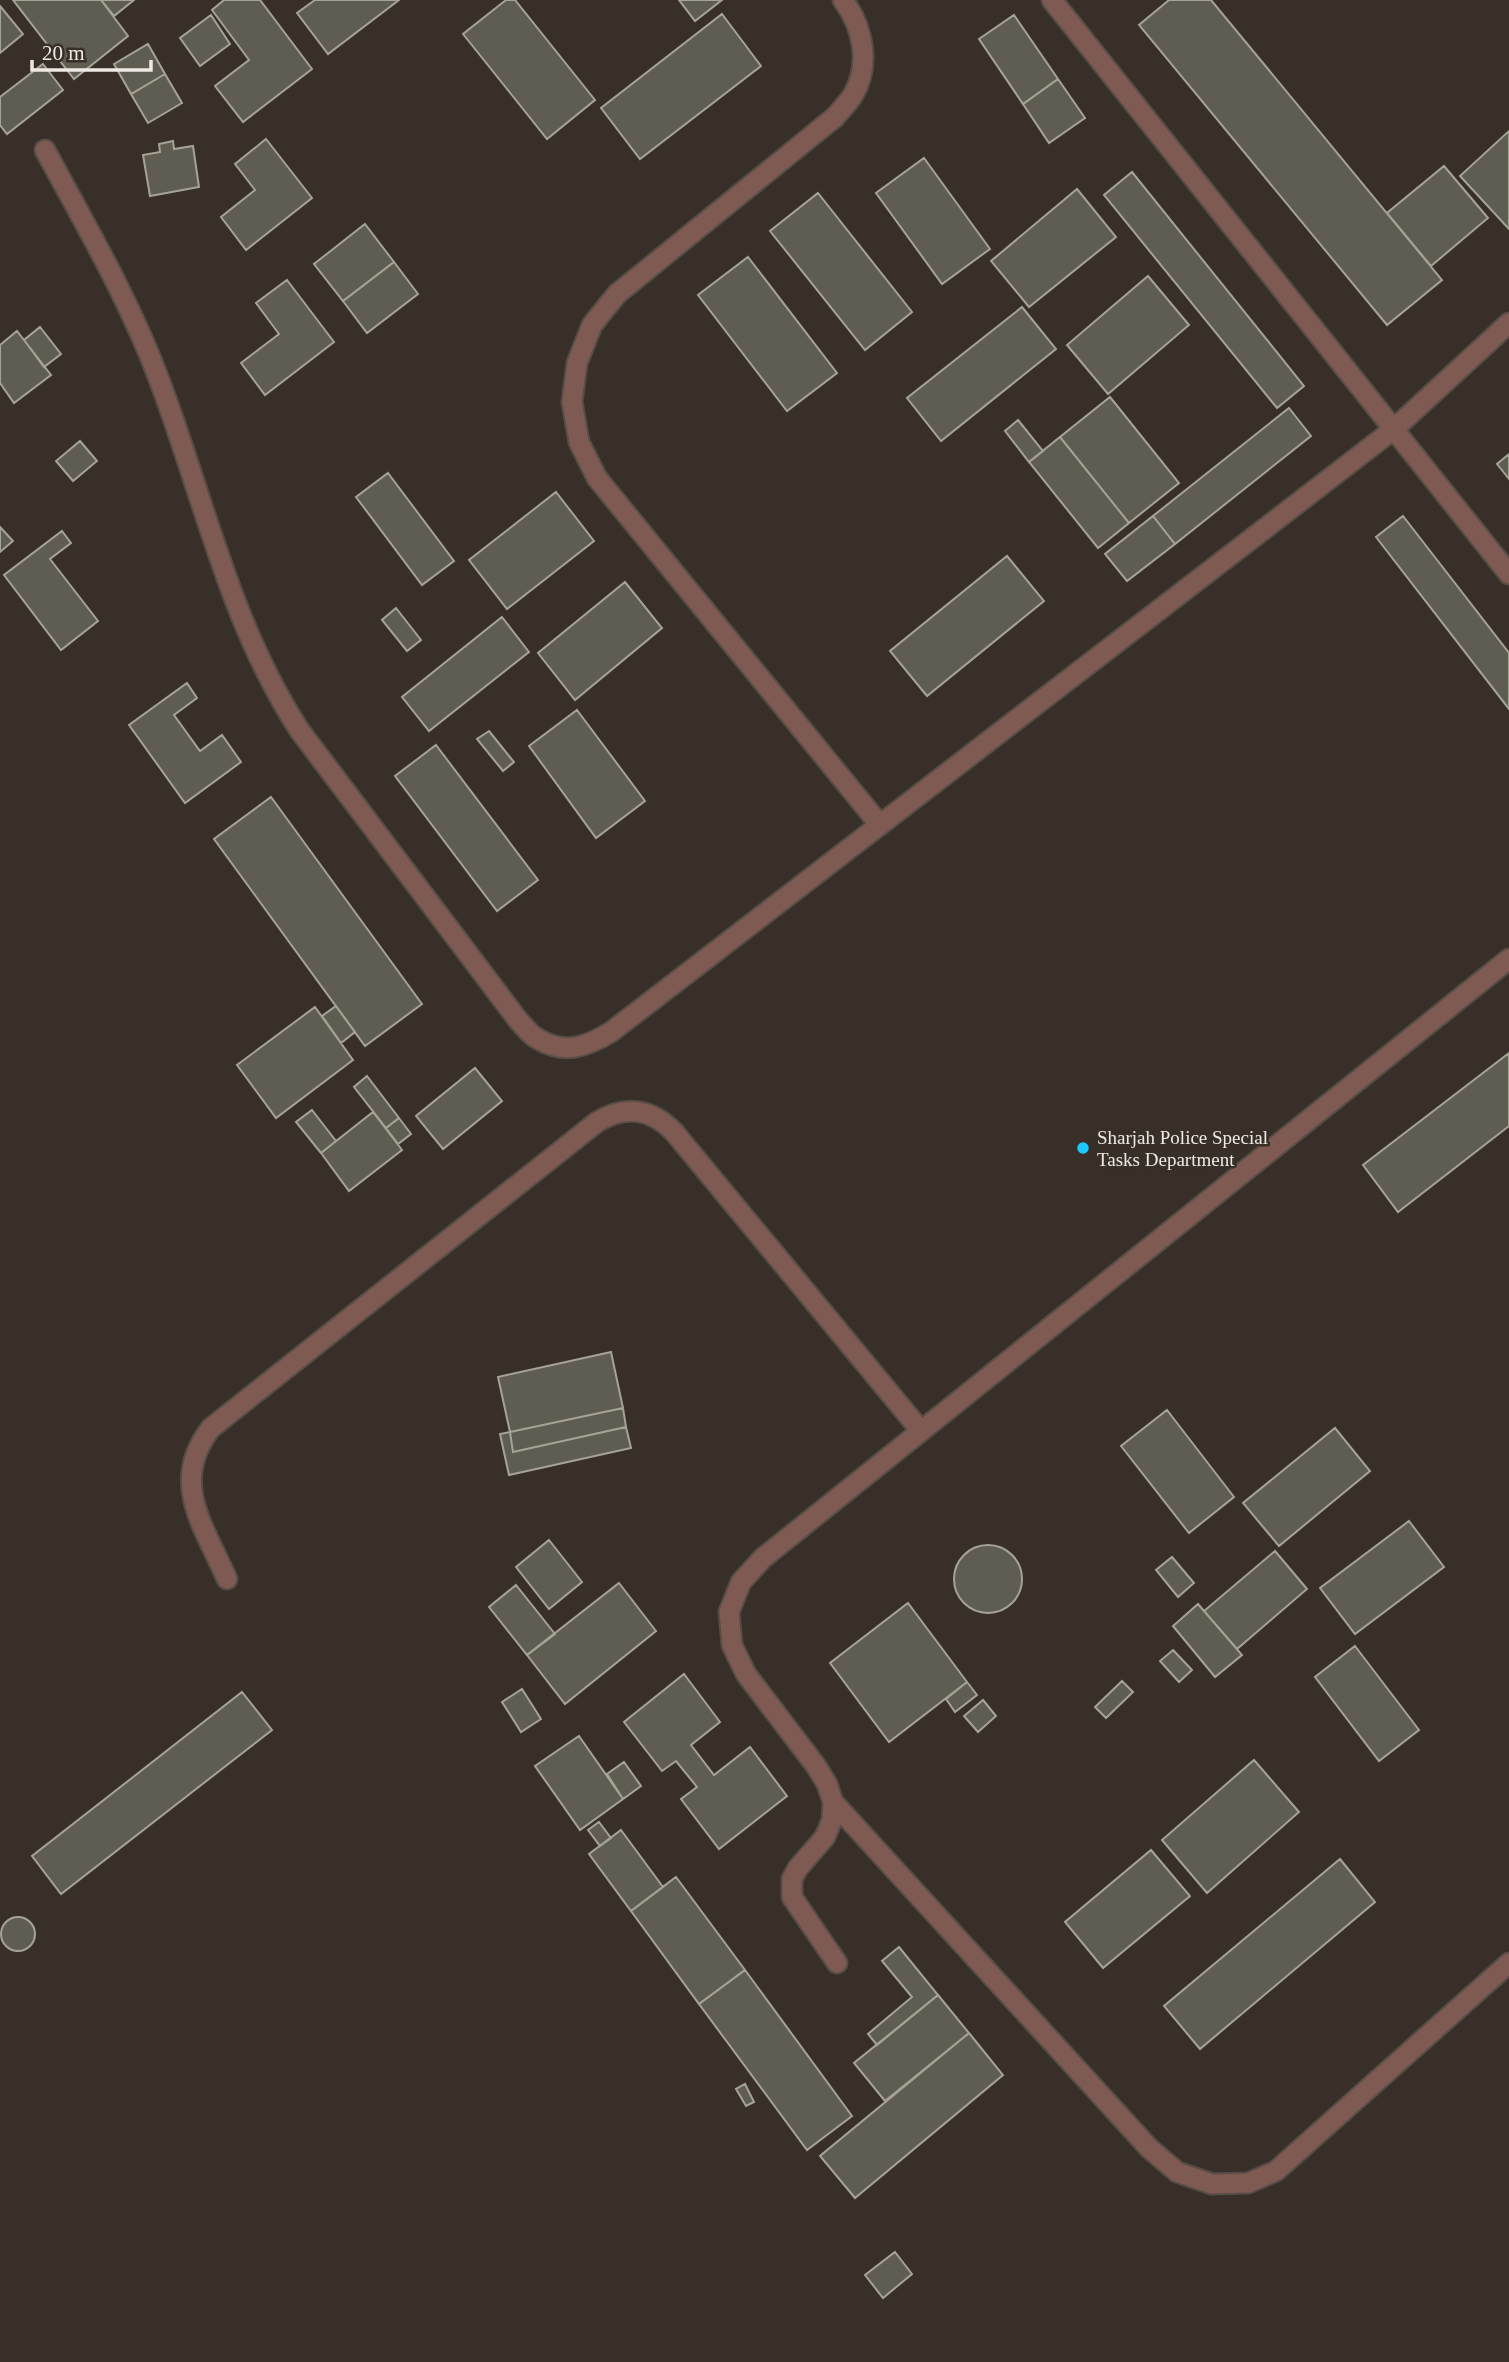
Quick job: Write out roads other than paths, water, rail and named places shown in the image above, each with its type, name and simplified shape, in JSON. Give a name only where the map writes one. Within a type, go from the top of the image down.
[{"type":"lane","points":[[843,0],[850,9],[861,36],[863,66],[854,94],[835,117],[617,294],[592,325],[577,363],[572,402],[579,442],[597,478],[880,825]]},
{"type":"lane","points":[[1052,0],[1509,574]]},
{"type":"lane","points":[[45,150],[136,323],[161,383],[243,620],[277,696],[300,731],[518,1020],[537,1039],[562,1048],[588,1046],[611,1032],[1394,429],[1509,323]]},
{"type":"lane","points":[[1509,959],[763,1558],[741,1582],[729,1612],[732,1645],[746,1674],[816,1766],[834,1802],[1149,2148],[1177,2172],[1212,2184],[1248,2183],[1276,2171],[1509,1963]]},
{"type":"lane","points":[[227,1579],[191,1493],[193,1459],[211,1428],[597,1122],[610,1114],[623,1111],[638,1110],[652,1114],[674,1132],[921,1431]]},
{"type":"lane","points":[[834,1802],[832,1820],[825,1837],[798,1868],[792,1880],[792,1897],[837,1963]]},
{"type":"place","name":"Sharjah Police Special Tasks Department","points":[[1083,1148]]}]
